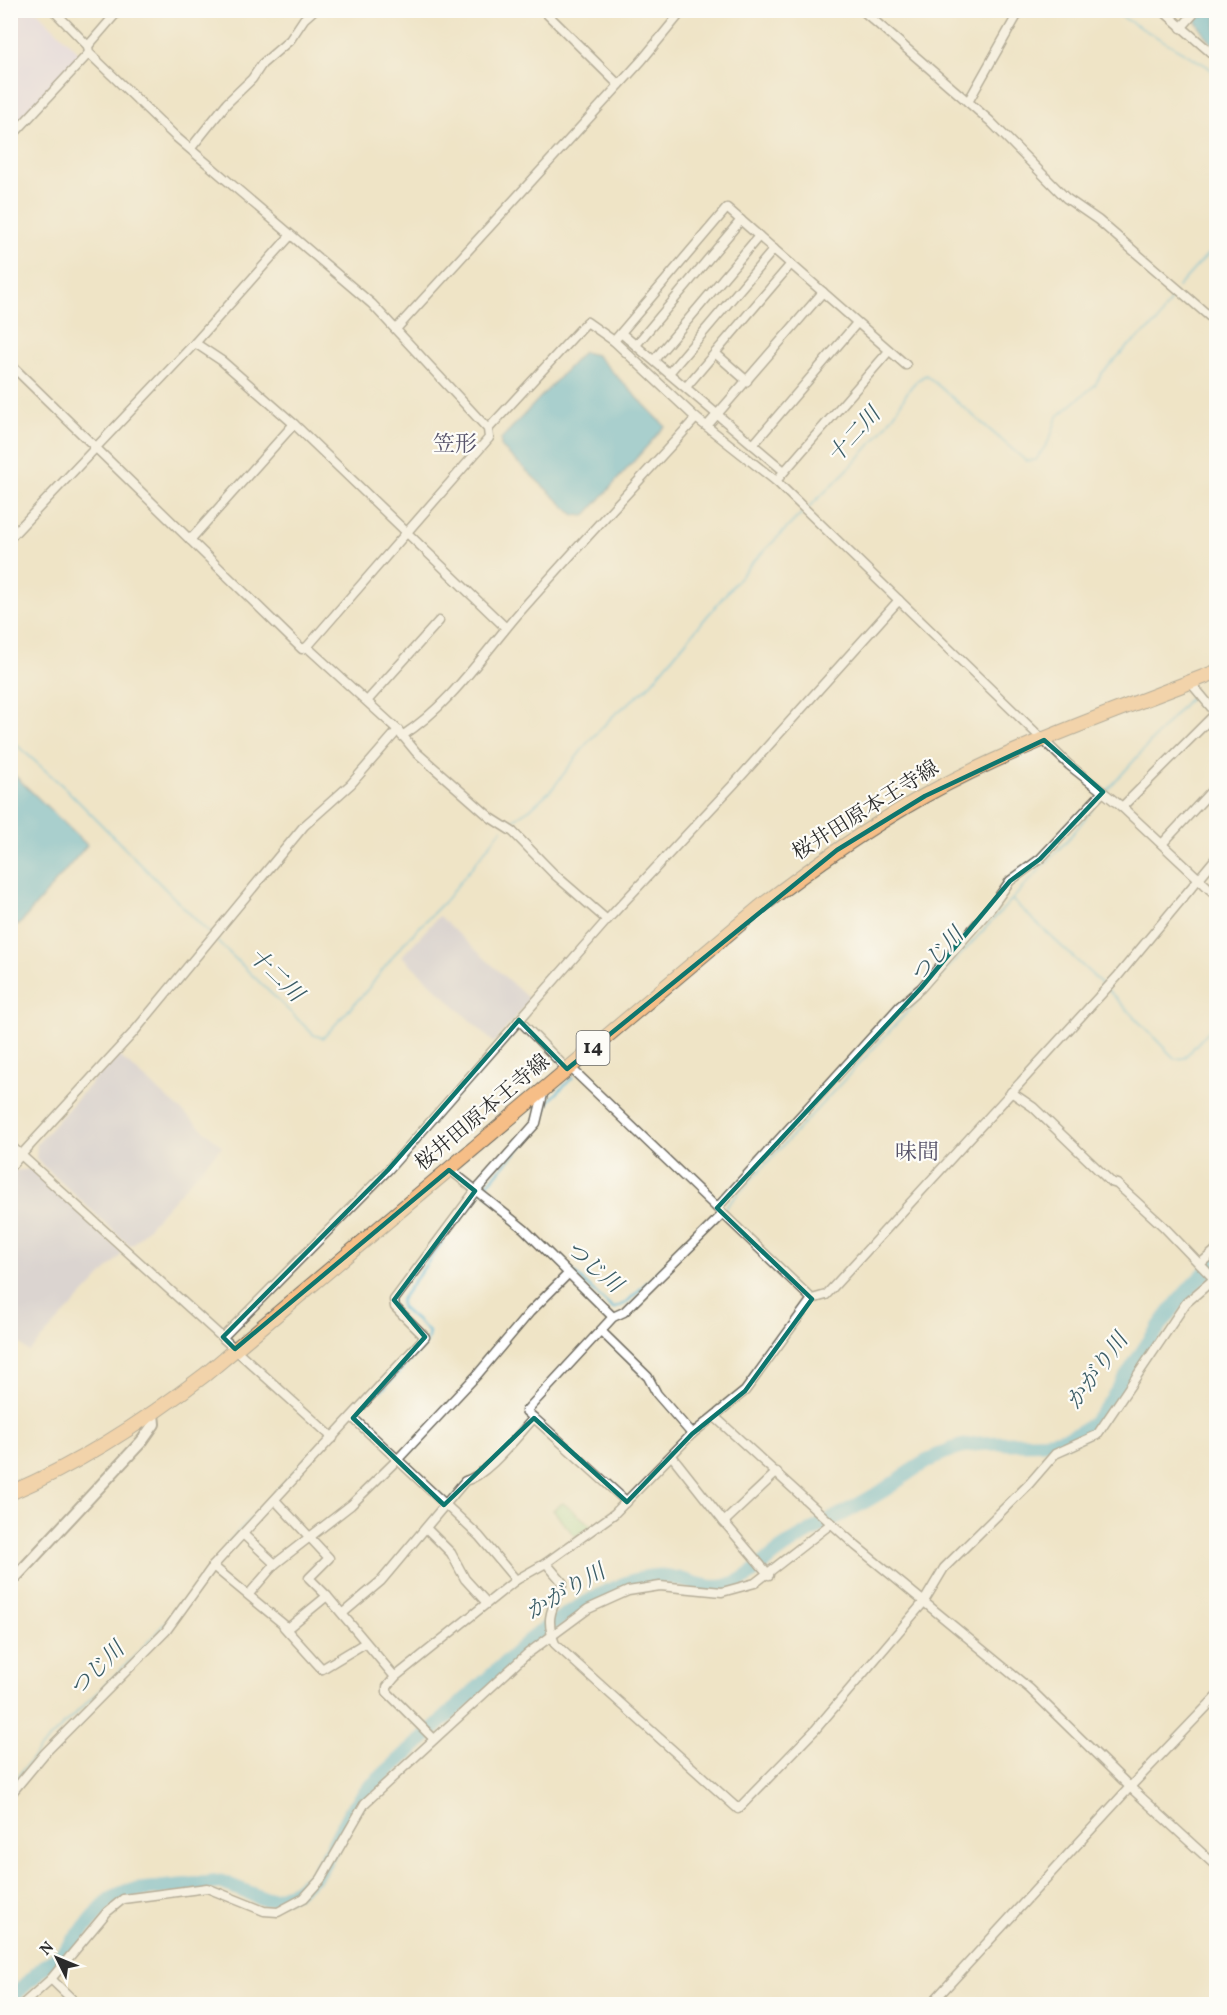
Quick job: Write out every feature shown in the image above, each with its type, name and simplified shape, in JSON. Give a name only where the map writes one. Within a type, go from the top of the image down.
[{"type":"main road","name":"桜井田原本王寺線","points":[[10,1493],[71,1464],[153,1414],[235,1349],[768,901],[837,850],[925,796],[1044,740],[1194,688],[1216,672]]},
{"type":"street","points":[[10,364],[302,649],[307,647],[489,438],[488,429],[397,328],[191,148],[88,50],[53,10]]},
{"type":"street","points":[[10,138],[88,50],[119,10]]},
{"type":"street","points":[[191,148],[227,103],[252,79],[262,64],[290,40],[304,19],[314,10]]},
{"type":"street","points":[[543,10],[619,85]]},
{"type":"street","points":[[397,328],[619,85],[683,10]]},
{"type":"street","points":[[862,10],[968,102],[1066,198],[1098,220],[1216,322]]},
{"type":"street","points":[[968,102],[1020,10]]},
{"type":"street","points":[[1162,10],[1216,57]]},
{"type":"street","points":[[1182,26],[1197,10]]},
{"type":"street","points":[[614,341],[727,208],[906,365]]},
{"type":"street","points":[[636,345],[741,220]]},
{"type":"street","points":[[10,538],[195,343],[290,236]]},
{"type":"street","points":[[654,360],[759,236]]},
{"type":"street","points":[[669,373],[774,249]]},
{"type":"street","points":[[686,387],[790,264]]},
{"type":"street","points":[[707,426],[823,292]]},
{"type":"street","points":[[488,429],[587,322],[614,341],[696,418],[776,482],[1069,765],[1122,807],[1216,895]]},
{"type":"street","points":[[753,445],[857,323]]},
{"type":"street","points":[[621,333],[784,471]]},
{"type":"street","points":[[195,343],[222,361],[294,424],[506,628]]},
{"type":"street","points":[[776,482],[889,351]]},
{"type":"street","points":[[715,353],[747,381]]},
{"type":"street","points":[[10,1167],[133,1033],[303,826],[351,784],[400,733],[413,729],[461,683],[506,628],[696,418]]},
{"type":"street","points":[[190,540],[294,424]]},
{"type":"street","points":[[223,1337],[388,1170],[607,920],[780,734],[899,600]]},
{"type":"street","points":[[367,701],[439,621]]},
{"type":"street","points":[[307,647],[491,818],[513,832],[554,874],[607,920]]},
{"type":"street","points":[[1122,807],[1216,712],[1194,688]]},
{"type":"street","points":[[1162,844],[1216,786]]},
{"type":"street","points":[[627,1502],[526,1411],[613,1317],[624,1312],[720,1211],[900,1006],[921,988],[1010,881],[1040,859],[1103,792]]},
{"type":"street","points":[[434,1739],[387,1692],[387,1687],[395,1677],[516,1580],[546,1563],[627,1502],[692,1434],[745,1391],[812,1299],[826,1295],[1117,977],[1216,858]]},
{"type":"street","points":[[519,1020],[564,1066],[569,1068],[812,1299]]},
{"type":"street","points":[[10,1795],[45,1753],[165,1631],[213,1566],[353,1418],[425,1337],[395,1307],[394,1300],[476,1191],[536,1123],[544,1089]]},
{"type":"street","points":[[546,1563],[563,1583],[552,1603],[549,1615],[552,1637],[564,1655],[738,1809],[815,1730],[923,1603],[944,1568],[1029,1484],[1055,1454],[1097,1435],[1186,1303],[1214,1279],[1163,1226],[1117,1184],[1111,1182],[1033,1107],[1011,1092]]},
{"type":"street","points":[[10,1146],[333,1438]]},
{"type":"street","points":[[449,1169],[524,1229],[613,1317]]},
{"type":"street","points":[[1200,1264],[1216,1250]]},
{"type":"street","points":[[249,1594],[275,1564],[351,1505],[398,1459],[477,1375],[530,1312],[568,1274]]},
{"type":"street","points":[[601,1331],[648,1377],[657,1394],[692,1434]]},
{"type":"street","points":[[10,1583],[142,1441],[153,1424],[153,1414]]},
{"type":"street","points":[[715,1417],[923,1603],[1030,1689],[1130,1787],[1216,1866]]},
{"type":"street","points":[[353,1418],[479,1536],[516,1580]]},
{"type":"street","points":[[343,1613],[381,1581],[465,1481],[475,1478],[534,1418]]},
{"type":"street","points":[[672,1456],[769,1575]]},
{"type":"street","points":[[724,1522],[777,1472]]},
{"type":"street","points":[[274,1500],[311,1536],[329,1558],[309,1578],[343,1613],[365,1643],[395,1677]]},
{"type":"street","points":[[24,2004],[51,1979],[107,1912],[123,1899],[207,1888],[264,1911],[278,1912],[304,1898],[321,1879],[365,1803],[527,1654],[588,1609],[628,1591],[660,1586],[722,1592],[755,1583],[769,1575],[825,1526],[832,1523]]},
{"type":"street","points":[[427,1529],[451,1554],[465,1579],[487,1602]]},
{"type":"street","points":[[243,1534],[275,1564]]},
{"type":"street","points":[[213,1566],[249,1594],[282,1625],[322,1669],[365,1643]]},
{"type":"street","points":[[282,1625],[288,1628],[327,1596]]},
{"type":"street","points":[[932,2004],[1130,1787],[1216,1697]]},
{"type":"street","points":[[51,1979],[77,2004]]},
{"type":"highlighted area","points":[[1044,740],[1103,792],[1040,859],[1010,881],[921,988],[717,1208],[812,1299],[745,1391],[692,1434],[627,1502],[534,1418],[444,1505],[353,1418],[425,1337],[394,1300],[475,1191],[449,1170],[235,1349],[223,1337],[388,1170],[519,1020],[567,1069],[837,850],[925,796]]},
{"type":"shaded area","points":[[11,11],[37,11],[81,55],[11,131]]},
{"type":"shaded area","points":[[439,916],[530,1000],[494,1043],[402,956]]},
{"type":"shaded area","points":[[117,1054],[222,1146],[133,1244],[129,1245],[36,1159],[37,1144]]},
{"type":"shaded area","points":[[32,1169],[123,1253],[29,1352],[11,1335],[10,1171]]},
{"type":"green space","points":[[563,1503],[592,1526],[576,1536],[573,1534],[553,1510]]},
{"type":"water","points":[[1189,11],[1216,11],[1216,46],[1205,36]]},
{"type":"water","points":[[583,352],[596,355],[665,426],[585,516],[574,515],[501,447],[501,439]]},
{"type":"water","points":[[10,771],[87,845],[19,925],[11,923]]},
{"type":"waterway","points":[[647,10],[654,10]]},
{"type":"waterway","points":[[1110,10],[1207,66],[1216,74]]},
{"type":"waterway","name":"十二川","points":[[1178,287],[1216,245]]},
{"type":"waterway","name":"十二川","points":[[808,508],[865,451],[886,426],[911,387],[926,375],[1026,461],[1036,460],[1050,439],[1057,417],[1095,385],[1102,373],[1127,347],[1157,323],[1175,292]]},
{"type":"waterway","name":"十二川","points":[[508,823],[530,809],[553,788],[588,742],[614,715],[647,688],[750,565],[803,512]]},
{"type":"waterway","points":[[1107,791],[1195,692]]},
{"type":"waterway","name":"十二川","points":[[10,739],[65,788],[211,935]]},
{"type":"waterway","name":"つじ川","points":[[722,1211],[1071,836],[1094,807]]},
{"type":"waterway","name":"十二川","points":[[215,939],[314,1035],[323,1038],[367,990],[402,945],[445,901],[502,829]]},
{"type":"waterway","points":[[1012,900],[1104,986]]},
{"type":"waterway","points":[[1108,990],[1175,1059],[1184,1058],[1216,1023]]},
{"type":"waterway","points":[[483,1189],[537,1129],[549,1101],[573,1077]]},
{"type":"waterway","name":"つじ川","points":[[483,1190],[492,1198]]},
{"type":"waterway","name":"つじ川","points":[[456,1224],[478,1196]]},
{"type":"waterway","name":"つじ川","points":[[567,1266],[613,1309],[626,1303],[713,1218]]},
{"type":"waterway","name":"つじ川","points":[[381,1391],[427,1342],[429,1332],[402,1308],[400,1301],[443,1241]]},
{"type":"waterway","name":"かがり川","points":[[10,1999],[45,1966],[61,1955],[111,1898],[127,1891],[221,1882],[264,1899],[278,1898],[296,1891],[315,1876],[350,1812],[369,1788],[529,1641],[573,1610],[610,1590],[629,1582],[661,1576],[710,1587],[727,1586],[748,1575],[793,1542],[948,1451],[987,1443],[1056,1441],[1085,1430],[1106,1408],[1171,1311],[1216,1263]]},
{"type":"waterway","name":"つじ川","points":[[226,1545],[314,1451]]},
{"type":"waterway","name":"つじ川","points":[[10,1786],[41,1747],[139,1652],[175,1612]]},
{"type":"district","name":"笠形","points":[[455,445]]},
{"type":"district","name":"味間","points":[[917,1153]]}]
